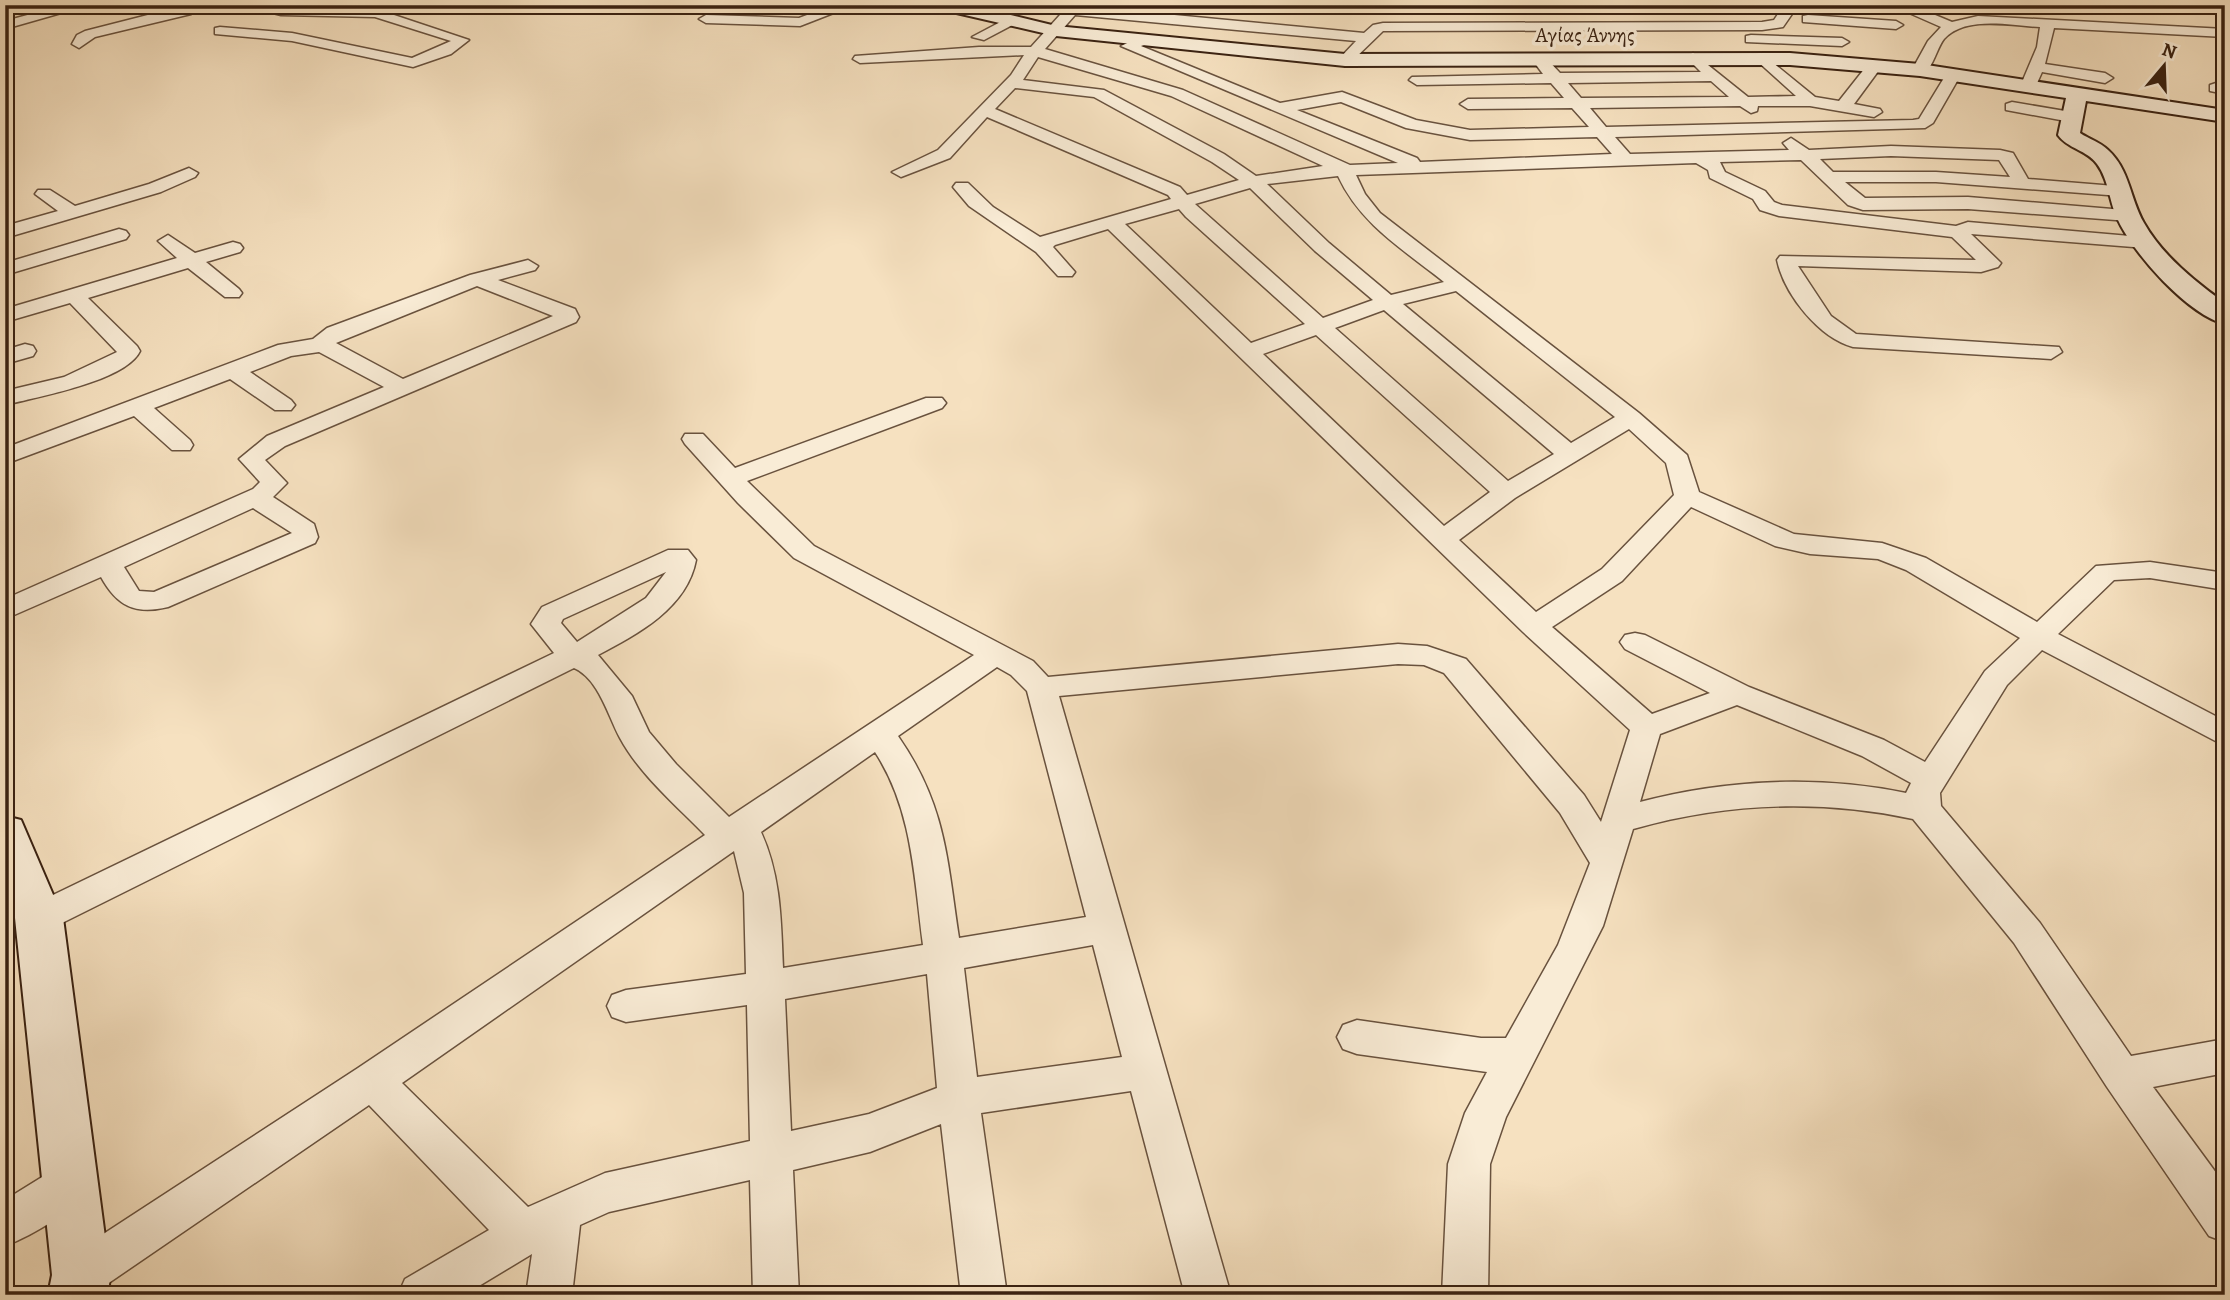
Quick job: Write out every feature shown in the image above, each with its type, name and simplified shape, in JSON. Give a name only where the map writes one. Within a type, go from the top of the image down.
[{"type":"street","points":[[5,10],[22,5]]},
{"type":"street","points":[[5,25],[82,5]]},
{"type":"street","points":[[79,44],[82,38],[90,34],[186,11],[198,5]]},
{"type":"street","points":[[754,20],[796,5]]},
{"type":"street","points":[[706,19],[800,22],[847,5]]},
{"type":"street","name":"Αγίας Άννης","points":[[945,5],[1013,20],[1046,41],[1145,40],[1345,60],[1761,57],[1920,70],[2225,116]]},
{"type":"street","points":[[1527,9],[1554,5]]},
{"type":"street","points":[[1898,5],[1950,26]]},
{"type":"street","points":[[1976,5],[2012,19]]},
{"type":"street","points":[[251,6],[376,13],[462,40],[446,51],[413,63],[292,37],[219,29],[251,6]]},
{"type":"street","points":[[901,172],[944,153],[1012,83],[1075,8],[1367,38]]},
{"type":"street","points":[[2071,10],[2103,26]]},
{"type":"street","points":[[1617,12],[1648,15],[1663,27]]},
{"type":"street","points":[[2191,14],[2225,31]]},
{"type":"street","points":[[1345,60],[1378,28],[1390,26],[1663,27],[1778,15],[1842,42]]},
{"type":"street","points":[[1492,38],[1778,15],[1896,25]]},
{"type":"street","points":[[1920,70],[1936,35],[1950,26],[1978,20],[2012,19],[2225,31]]},
{"type":"street","points":[[979,37],[1013,20]]},
{"type":"street","points":[[779,37],[797,27],[800,22]]},
{"type":"street","points":[[2028,87],[2037,67],[2048,22]]},
{"type":"street","points":[[944,38],[1046,41],[1177,93],[1344,169],[1356,195],[1373,217],[1631,418],[1678,460],[1687,496]]},
{"type":"street","points":[[1145,40],[1128,46],[1423,167]]},
{"type":"street","points":[[860,59],[979,51],[1046,41]]},
{"type":"street","points":[[1693,57],[1855,201],[1863,204],[1968,203],[2129,215]]},
{"type":"street","points":[[1761,57],[1810,102]]},
{"type":"street","points":[[1538,58],[1625,159]]},
{"type":"street","points":[[1843,107],[1874,66]]},
{"type":"street","points":[[2037,67],[2105,78]]},
{"type":"street","points":[[1417,80],[1714,76]]},
{"type":"street","points":[[1925,122],[1952,76]]},
{"type":"street","points":[[1012,83],[1098,93],[1218,158],[1254,182],[1322,247],[1570,455]]},
{"type":"street","points":[[2077,93],[2068,135],[2100,154],[2122,191],[2129,215],[2146,242],[2197,295],[2224,315]]},
{"type":"street","points":[[1278,108],[1337,96],[1412,124],[1470,135],[1925,122]]},
{"type":"street","points":[[1468,104],[1810,102],[1925,122]]},
{"type":"street","points":[[2012,107],[2071,117]]},
{"type":"street","points":[[985,110],[1153,180],[1186,201],[1193,213],[1506,493]]},
{"type":"street","points":[[1043,248],[1054,237],[1254,182],[1344,169],[1891,151],[2000,155],[2007,157],[2022,183]]},
{"type":"street","points":[[1701,158],[1717,168],[1716,174],[1759,195],[1767,206],[1958,232],[1968,228],[2146,242]]},
{"type":"street","points":[[5,232],[155,188],[189,173]]},
{"type":"street","points":[[1828,177],[1936,177],[2122,191]]},
{"type":"street","points":[[962,187],[971,202],[1043,248],[1065,272]]},
{"type":"street","points":[[44,194],[74,213]]},
{"type":"street","points":[[1112,222],[1248,352],[1306,412],[1444,539],[1533,626],[1647,727]]},
{"type":"street","points":[[1958,232],[1990,263],[1981,266],[1787,260],[1789,269],[1827,328],[1838,336],[1853,340],[2052,352]]},
{"type":"street","points":[[5,269],[119,235]]},
{"type":"street","points":[[168,241],[232,293]]},
{"type":"street","points":[[5,316],[233,248]]},
{"type":"street","points":[[320,345],[335,333],[477,279],[528,266]]},
{"type":"street","points":[[5,610],[255,497],[274,483],[251,459],[261,449],[568,317],[567,314],[477,279]]},
{"type":"street","points":[[1248,352],[1387,302],[1461,284]]},
{"type":"street","points":[[5,398],[72,382],[126,357],[129,351],[74,296]]},
{"type":"street","points":[[5,457],[296,347],[320,345],[341,352],[380,378],[404,388]]},
{"type":"street","points":[[232,370],[283,405]]},
{"type":"street","points":[[732,478],[934,403]]},
{"type":"street","points":[[137,406],[181,445]]},
{"type":"street","points":[[1444,539],[1506,493],[1631,418]]},
{"type":"street","points":[[694,439],[732,478],[747,498],[804,552],[1022,668],[1041,688],[1208,1295]]},
{"type":"street","points":[[1533,626],[1575,602],[1612,575],[1687,496]]},
{"type":"street","points":[[1687,496],[1785,540],[1810,546],[1882,551],[1901,557],[2040,637],[2225,735]]},
{"type":"street","points":[[107,562],[128,598],[145,605],[168,598],[304,537],[305,530],[255,497]]},
{"type":"street","points":[[1927,794],[1996,678],[2106,572],[2150,570],[2225,582]]},
{"type":"street","points":[[1634,642],[1738,694],[1873,748],[1927,794],[2027,933],[2121,1075],[2225,1221]]},
{"type":"street","points":[[5,832],[39,918],[80,1285],[734,831],[994,655]]},
{"type":"street","points":[[39,918],[572,656],[592,664],[621,703],[635,736],[664,772],[734,831],[754,856],[762,893],[769,1156],[776,1295]]},
{"type":"street","points":[[1041,688],[1347,657],[1427,656],[1455,666],[1572,804],[1606,860]]},
{"type":"street","points":[[1465,1295],[1469,1164],[1486,1113],[1545,1007],[1593,906],[1619,820],[1623,792],[1647,727],[1738,694]]},
{"type":"street","points":[[879,733],[905,773],[918,802],[944,956],[970,1217],[984,1295]]},
{"type":"street","points":[[1619,820],[1654,809],[1754,797],[1848,795],[1882,799],[1927,794]]},
{"type":"street","points":[[626,1006],[765,987],[1108,928]]},
{"type":"street","points":[[1357,1037],[1481,1055],[1517,1055]]},
{"type":"street","points":[[2121,1075],[2225,1056]]},
{"type":"street","points":[[421,1295],[541,1223],[605,1193],[870,1133],[958,1098],[1147,1072]]},
{"type":"street","points":[[372,1081],[446,1152],[541,1223],[549,1295]]},
{"type":"street","points":[[5,1225],[70,1183]]}]
